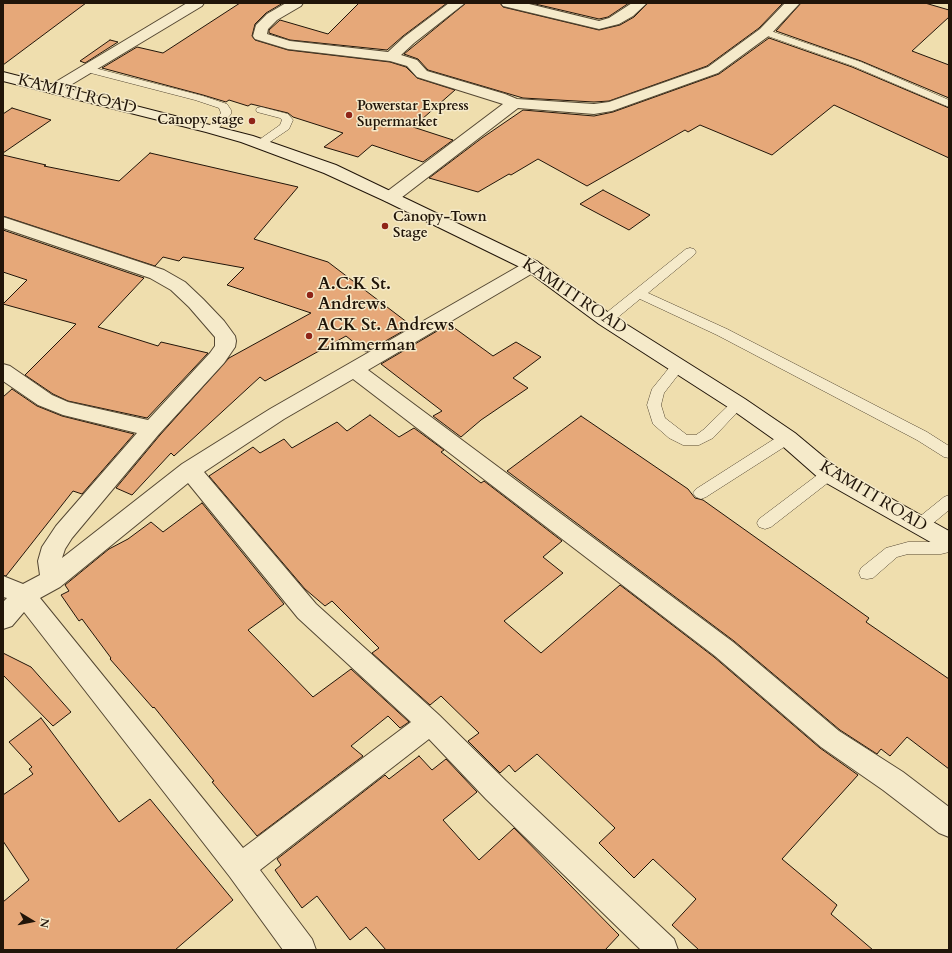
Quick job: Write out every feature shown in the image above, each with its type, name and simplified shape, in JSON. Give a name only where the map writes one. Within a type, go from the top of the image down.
[{"type":"street","points":[[54,89],[196,3]]},
{"type":"street","points":[[296,3],[272,17],[261,28],[260,36],[288,46],[391,57],[412,63],[422,74],[500,97],[514,103],[594,109],[612,106],[713,70],[765,32],[793,3]]},
{"type":"street","points":[[391,57],[409,40],[458,3]]},
{"type":"street","points":[[508,3],[599,25],[614,21],[628,13],[640,3]]},
{"type":"street","name":"KAMITI ROAD","points":[[3,76],[212,129],[260,144],[330,169],[532,266],[606,320],[738,404],[787,438],[828,474],[918,526],[949,542]]},
{"type":"street","points":[[391,197],[514,103]]},
{"type":"street","points":[[3,222],[157,274],[178,286],[196,303],[225,336],[225,347],[217,358],[152,429],[64,532],[54,547],[50,561],[52,580]]},
{"type":"street","points":[[14,591],[52,580],[190,470],[278,414],[353,369],[532,266]]},
{"type":"street","points":[[353,369],[724,649],[830,740],[892,781],[949,824]]},
{"type":"street","points":[[3,371],[45,400],[63,408],[152,429]]},
{"type":"street","points":[[190,470],[307,611],[430,723],[496,790],[663,950]]},
{"type":"street","points":[[3,619],[14,591]]},
{"type":"street","points":[[14,591],[240,867],[301,950]]},
{"type":"street","points":[[240,867],[430,723]]},
{"type":"lane","points":[[765,32],[857,64],[949,104]]},
{"type":"lane","points":[[87,69],[199,98],[223,106],[226,110],[226,114],[212,129]]},
{"type":"lane","points":[[260,144],[285,127],[288,120],[284,116],[261,110]]},
{"type":"lane","points":[[606,320],[690,252]]},
{"type":"lane","points":[[638,293],[722,332],[922,436],[949,453]]},
{"type":"lane","points":[[678,366],[657,392],[654,405],[658,420],[683,440],[699,440],[708,434],[738,404]]},
{"type":"lane","points":[[701,493],[787,438]]},
{"type":"lane","points":[[765,523],[828,474]]},
{"type":"lane","points":[[918,526],[949,501]]},
{"type":"lane","points":[[867,573],[892,552],[908,548],[941,548],[949,546]]},
{"type":"building","points":[[3,3],[86,3],[3,65]]},
{"type":"building","points":[[240,3],[283,3],[266,13],[255,24],[252,36],[255,40],[288,50],[390,62],[406,67],[417,78],[455,90],[413,127],[453,140],[423,162],[372,145],[358,157],[324,147],[343,133],[293,117],[288,113],[251,104],[248,106],[229,100],[226,102],[102,68],[137,47],[163,53]]},
{"type":"building","points":[[359,3],[447,3],[387,50],[290,40],[269,33],[269,30],[280,20],[328,34]]},
{"type":"building","points":[[466,3],[500,3],[503,7],[599,30],[620,25],[634,17],[648,3],[783,3],[759,28],[707,66],[609,101],[594,102],[523,98],[428,70],[418,59],[404,54]]},
{"type":"building","points":[[531,3],[629,3],[608,17],[599,19]]},
{"type":"building","points":[[801,3],[925,3],[949,10],[949,17],[912,51],[949,65],[949,98],[861,61],[776,31]]},
{"type":"building","points":[[769,38],[852,67],[949,108],[949,158],[834,105],[772,155],[700,125],[688,132],[685,130],[587,186],[538,159],[478,192],[429,178],[482,138],[523,110],[594,116],[613,112],[719,74]]},
{"type":"building","points":[[110,40],[118,42],[85,63],[80,61]]},
{"type":"building","points":[[12,108],[51,120],[3,153],[3,114]]},
{"type":"building","points":[[150,153],[298,187],[254,239],[328,262],[412,326],[366,352],[346,336],[265,381],[260,377],[174,456],[171,453],[132,495],[116,488],[160,435],[229,358],[311,313],[227,285],[244,268],[183,257],[179,261],[163,257],[155,266],[3,216],[3,155],[46,165],[44,166],[119,181]]},
{"type":"building","points":[[603,190],[650,215],[629,230],[580,204]]},
{"type":"building","points":[[3,230],[144,278],[98,327],[158,346],[161,342],[208,353],[147,418],[68,401],[53,394],[25,375],[76,324],[3,304],[27,280],[3,272]]},
{"type":"building","points":[[449,324],[493,356],[516,342],[541,357],[513,378],[528,388],[481,420],[461,437],[433,416],[442,411],[381,364]]},
{"type":"building","points":[[12,389],[37,406],[62,416],[134,434],[82,494],[73,491],[6,576],[3,575],[3,397]]},
{"type":"building","points":[[370,415],[399,437],[414,428],[444,450],[441,452],[481,483],[484,481],[562,541],[543,557],[563,573],[504,621],[541,653],[620,585],[714,657],[820,748],[858,775],[782,859],[837,905],[831,914],[873,950],[699,950],[672,925],[696,899],[653,859],[634,878],[599,843],[615,828],[537,754],[515,772],[509,765],[500,773],[468,741],[479,733],[441,696],[430,705],[372,653],[379,648],[332,601],[325,606],[305,589],[209,476],[253,447],[260,453],[284,439],[292,448],[337,422],[347,431]]},
{"type":"building","points":[[581,416],[688,489],[695,498],[703,500],[869,618],[866,622],[949,679],[949,769],[907,737],[890,756],[881,749],[877,754],[840,730],[734,641],[507,471]]},
{"type":"building","points":[[202,503],[284,604],[248,630],[313,697],[351,669],[409,722],[400,728],[388,716],[351,746],[363,756],[257,836],[212,782],[214,781],[154,707],[153,708],[110,659],[111,658],[82,619],[79,621],[61,595],[69,591],[65,585],[109,549],[128,539],[151,522],[163,532]]},
{"type":"building","points":[[3,653],[31,667],[71,712],[53,726],[3,675]]},
{"type":"building","points":[[41,718],[119,822],[150,799],[233,900],[175,950],[3,950],[3,902],[29,880],[3,841],[3,795],[33,774],[29,769],[32,767],[9,742]]},
{"type":"building","points":[[419,756],[432,770],[446,759],[477,792],[443,820],[479,860],[514,828],[619,935],[605,950],[386,950],[366,927],[350,940],[317,896],[302,908],[275,870],[281,865],[277,859],[385,775],[389,779]]},
{"type":"place","name":"Powerstar Express Supermarket","points":[[349,115]]},
{"type":"place","name":"Canopy stage","points":[[252,121]]},
{"type":"place","name":"Canopy-Town Stage","points":[[385,226]]},
{"type":"place","name":"A.C.K St. Andrews","points":[[310,295]]},
{"type":"place","name":"ACK St. Andrews Zimmerman","points":[[309,336]]}]
